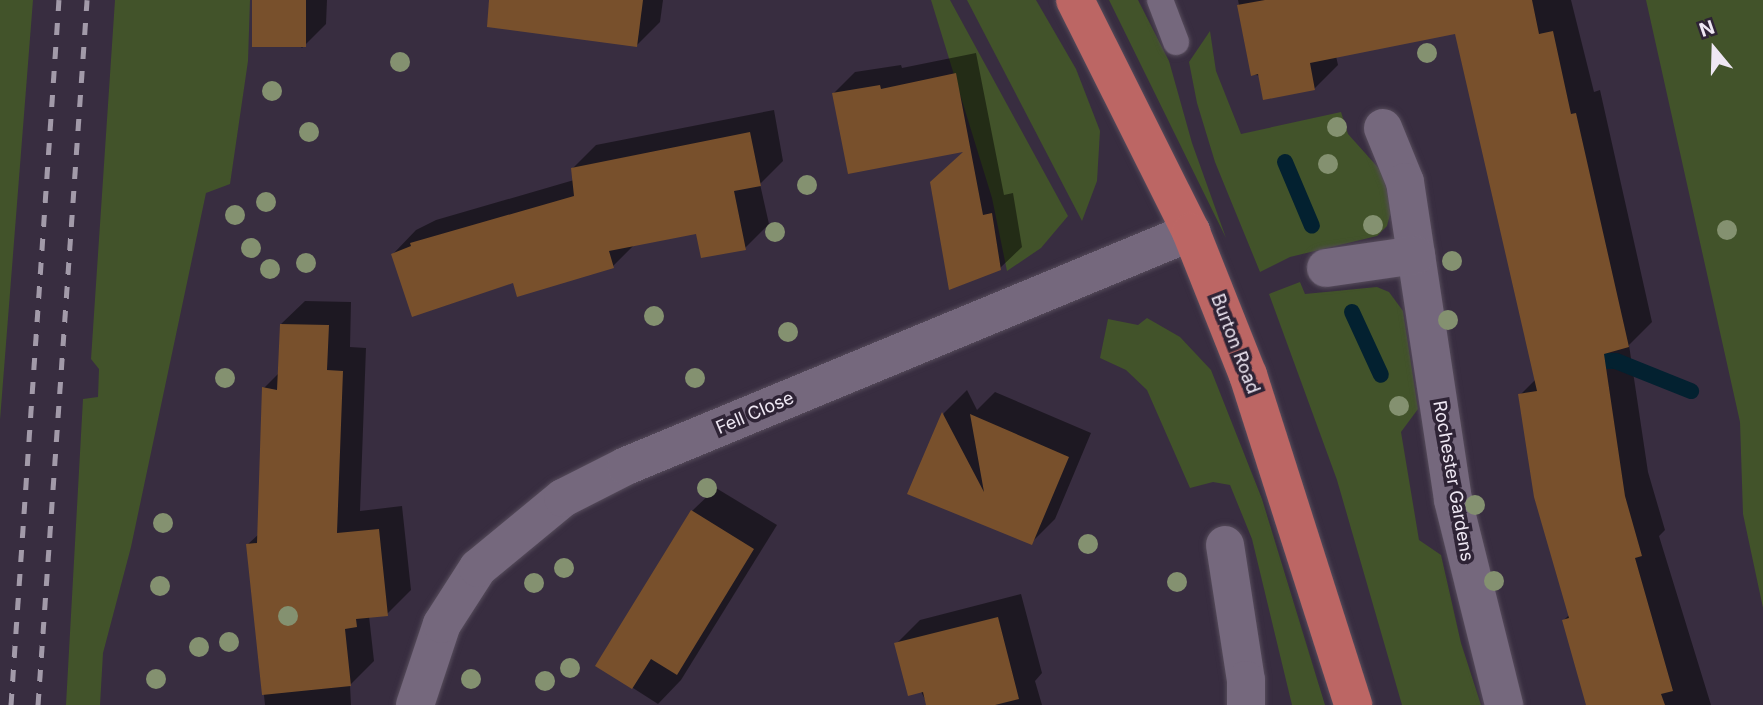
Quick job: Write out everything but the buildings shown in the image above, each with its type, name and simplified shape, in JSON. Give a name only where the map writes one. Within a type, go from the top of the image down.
[{"type":"main road","name":"Burton Road","points":[[1075,0],[1191,232],[1291,499],[1353,705]]},
{"type":"street","name":"Rochester Gardens","points":[[1384,128],[1405,182],[1453,500],[1504,705]]},
{"type":"street","name":"Fell Close","points":[[415,705],[442,624],[478,568],[564,498],[626,466],[1191,232]]},
{"type":"street","points":[[1326,268],[1416,255]]},
{"type":"street","points":[[1224,545],[1246,680],[1246,705]]},
{"type":"lane","points":[[1160,0],[1176,42]]},
{"type":"green space","points":[[0,0],[33,0],[0,420]]},
{"type":"green space","points":[[115,0],[250,0],[248,61],[230,184],[206,193],[131,547],[103,653],[100,705],[66,705],[83,399],[98,397],[99,369],[91,359]]},
{"type":"green space","points":[[931,0],[950,0],[1068,216],[1041,248],[1007,271],[992,198]]},
{"type":"green space","points":[[967,0],[1036,0],[1076,69],[1100,131],[1097,181],[1082,221]]},
{"type":"green space","points":[[1109,0],[1138,0],[1169,61],[1192,143],[1226,238]]},
{"type":"green space","points":[[1646,0],[1763,0],[1763,608],[1743,514],[1740,422]]},
{"type":"green space","points":[[1210,31],[1216,71],[1241,134],[1341,112],[1348,134],[1383,173],[1391,211],[1387,226],[1377,236],[1290,257],[1260,272],[1215,162],[1197,103],[1189,62]]},
{"type":"green space","points":[[1300,282],[1305,294],[1377,287],[1389,292],[1403,311],[1418,409],[1401,432],[1419,540],[1441,555],[1461,643],[1481,705],[1402,705],[1337,480],[1269,294]]},
{"type":"green space","points":[[1147,318],[1180,337],[1211,370],[1262,499],[1325,705],[1292,705],[1252,539],[1230,485],[1213,482],[1190,488],[1147,390],[1126,370],[1100,358],[1108,319],[1138,325]]},
{"type":"waterway","points":[[1285,162],[1312,226]]},
{"type":"waterway","points":[[1352,312],[1381,375]]},
{"type":"waterway","points":[[1584,361],[1616,361],[1691,391]]},
{"type":"railway","points":[[11,705],[59,0]]},
{"type":"railway","points":[[38,705],[87,0]]}]
